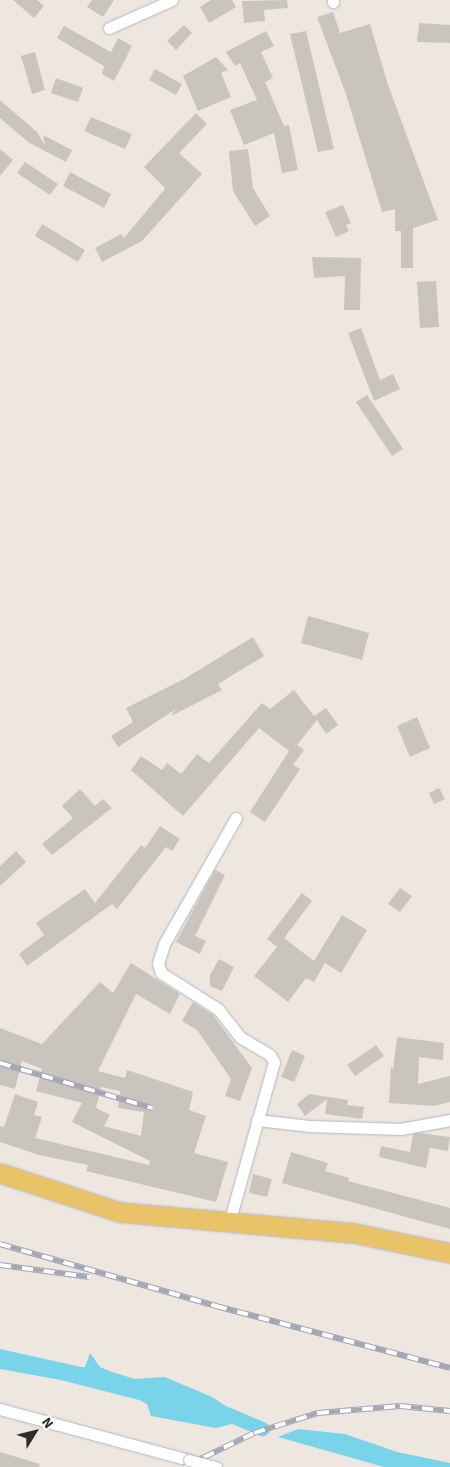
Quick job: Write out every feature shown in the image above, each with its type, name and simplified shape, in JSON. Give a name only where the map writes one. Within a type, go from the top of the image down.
[{"type":"main road","points":[[0,1173],[119,1212],[354,1233],[450,1253]]},
{"type":"street","points":[[108,28],[172,0]]},
{"type":"street","points":[[229,1223],[274,1062],[270,1055],[240,1037],[218,1009],[161,974],[158,963],[164,944],[236,818]]},
{"type":"street","points":[[257,1120],[310,1126],[400,1129],[450,1120]]},
{"type":"street","points":[[0,1409],[216,1467]]},
{"type":"water","points":[[0,1349],[81,1367],[85,1367],[90,1353],[100,1367],[135,1379],[165,1377],[212,1397],[247,1420],[216,1428],[151,1416],[147,1404],[139,1400],[61,1380],[0,1369]]},
{"type":"water","points":[[298,1429],[345,1434],[397,1452],[450,1463],[450,1467],[384,1467],[278,1437]]},
{"type":"building","points":[[13,0],[37,0],[44,6],[34,18]]},
{"type":"building","points":[[92,0],[114,0],[103,17],[87,7]]},
{"type":"building","points":[[211,0],[232,0],[236,7],[209,23],[200,7]]},
{"type":"building","points":[[287,0],[288,8],[264,10],[265,21],[244,23],[242,1]]},
{"type":"building","points":[[333,12],[340,33],[370,24],[388,85],[438,220],[413,228],[413,268],[401,268],[401,231],[395,231],[395,209],[382,212],[346,94],[317,17]]},
{"type":"building","points":[[419,23],[450,25],[450,43],[417,42]]},
{"type":"building","points":[[184,25],[192,33],[176,50],[167,41]]},
{"type":"building","points":[[64,26],[111,52],[118,38],[132,46],[114,81],[102,74],[104,66],[57,38]]},
{"type":"building","points":[[266,31],[274,46],[261,52],[273,78],[265,82],[284,126],[289,125],[298,170],[282,173],[274,133],[244,145],[230,110],[257,100],[240,63],[235,66],[226,52]]},
{"type":"building","points":[[306,31],[334,149],[318,152],[290,34]]},
{"type":"building","points":[[35,52],[45,90],[32,94],[21,56]]},
{"type":"building","points":[[216,57],[228,70],[221,73],[231,97],[198,111],[183,76]]},
{"type":"building","points":[[155,69],[182,84],[176,95],[149,80]]},
{"type":"building","points":[[56,78],[83,88],[78,102],[51,93]]},
{"type":"building","points":[[0,100],[37,132],[45,146],[43,135],[72,150],[66,162],[28,142],[0,118]]},
{"type":"building","points":[[196,113],[207,124],[179,153],[202,174],[142,241],[102,262],[95,248],[121,234],[124,238],[165,188],[144,167]]},
{"type":"building","points":[[91,117],[132,134],[125,149],[84,131]]},
{"type":"building","points":[[0,149],[13,160],[0,176]]},
{"type":"building","points":[[248,149],[253,188],[270,216],[255,226],[233,191],[229,151]]},
{"type":"building","points":[[25,162],[58,184],[50,195],[17,173]]},
{"type":"building","points":[[70,172],[111,194],[104,208],[63,186]]},
{"type":"building","points":[[343,205],[351,223],[346,225],[349,231],[336,237],[325,212]]},
{"type":"building","points":[[42,224],[85,250],[78,262],[35,236]]},
{"type":"building","points":[[312,257],[361,258],[360,310],[344,310],[345,276],[314,278]]},
{"type":"building","points":[[436,281],[439,327],[420,328],[417,282]]},
{"type":"building","points":[[361,328],[380,380],[393,374],[400,389],[374,401],[348,333]]},
{"type":"building","points":[[367,395],[403,449],[392,456],[356,402]]},
{"type":"building","points":[[308,616],[369,633],[362,660],[301,643]]},
{"type":"building","points":[[253,637],[264,656],[218,684],[222,690],[171,716],[176,709],[118,747],[111,736],[133,722],[126,708],[184,679]]},
{"type":"building","points":[[294,690],[314,716],[326,708],[338,725],[326,734],[317,720],[297,745],[304,750],[293,765],[300,769],[265,822],[250,812],[289,751],[259,728],[183,816],[131,770],[141,756],[162,770],[167,763],[181,774],[197,754],[209,763],[262,703],[270,709]]},
{"type":"building","points":[[417,717],[430,748],[410,757],[397,726]]},
{"type":"building","points":[[439,788],[445,799],[434,804],[429,793]]},
{"type":"building","points":[[80,789],[95,806],[103,799],[112,808],[52,855],[42,844],[73,818],[62,806]]},
{"type":"building","points":[[160,826],[180,839],[172,851],[166,847],[117,909],[112,904],[27,966],[19,954],[44,935],[36,923],[85,889],[95,903],[141,845],[145,848]]},
{"type":"building","points":[[16,851],[26,862],[0,886],[0,866]]},
{"type":"building","points":[[215,870],[225,875],[195,936],[206,941],[200,954],[176,942]]},
{"type":"building","points":[[400,888],[412,896],[400,912],[388,904]]},
{"type":"building","points":[[302,893],[312,901],[284,938],[314,961],[342,915],[367,930],[341,973],[325,963],[314,982],[306,978],[288,1002],[254,976],[277,947],[267,939]]},
{"type":"building","points":[[219,959],[234,967],[222,991],[210,986],[210,975]]},
{"type":"building","points":[[131,963],[180,994],[170,1014],[136,994],[98,1071],[125,1078],[127,1070],[193,1092],[189,1110],[206,1116],[194,1153],[228,1162],[216,1202],[86,1171],[88,1165],[39,1155],[0,1142],[0,1126],[4,1127],[15,1094],[38,1102],[34,1115],[42,1117],[35,1138],[149,1165],[150,1161],[72,1122],[82,1103],[36,1091],[42,1069],[22,1061],[15,1089],[0,1085],[0,1028],[42,1044],[100,982],[113,993]],"holes":[[[101,1087],[120,1091],[118,1108],[144,1112],[141,1136],[104,1126],[110,1115],[96,1108]]]},
{"type":"building","points":[[193,1002],[213,1015],[252,1068],[240,1101],[225,1096],[231,1079],[197,1030],[182,1021]]},
{"type":"building","points":[[397,1037],[444,1043],[443,1060],[419,1057],[418,1084],[450,1076],[450,1102],[434,1106],[389,1103],[391,1066],[393,1070]]},
{"type":"building","points":[[376,1045],[384,1056],[355,1076],[347,1065]]},
{"type":"building","points":[[292,1050],[305,1056],[294,1082],[281,1077]]},
{"type":"building","points":[[309,1094],[348,1100],[347,1105],[364,1107],[362,1119],[325,1114],[327,1099],[305,1116],[297,1104]]},
{"type":"building","points":[[413,1134],[450,1137],[448,1151],[430,1148],[426,1168],[379,1157],[381,1146],[410,1152]]},
{"type":"building","points":[[291,1152],[328,1163],[325,1171],[349,1178],[348,1181],[450,1208],[450,1229],[282,1183]]},
{"type":"building","points":[[253,1174],[272,1179],[267,1197],[249,1193]]},
{"type":"building","points":[[0,1452],[40,1464],[39,1467],[0,1467]]},
{"type":"waterway","points":[[227,1414],[263,1429]]},
{"type":"railway","points":[[0,1063],[152,1108]]},
{"type":"railway","points":[[0,1244],[216,1306],[450,1368]]},
{"type":"railway","points":[[0,1265],[89,1277]]},
{"type":"railway","points":[[184,1467],[254,1433],[318,1413],[400,1406],[450,1411]]}]
